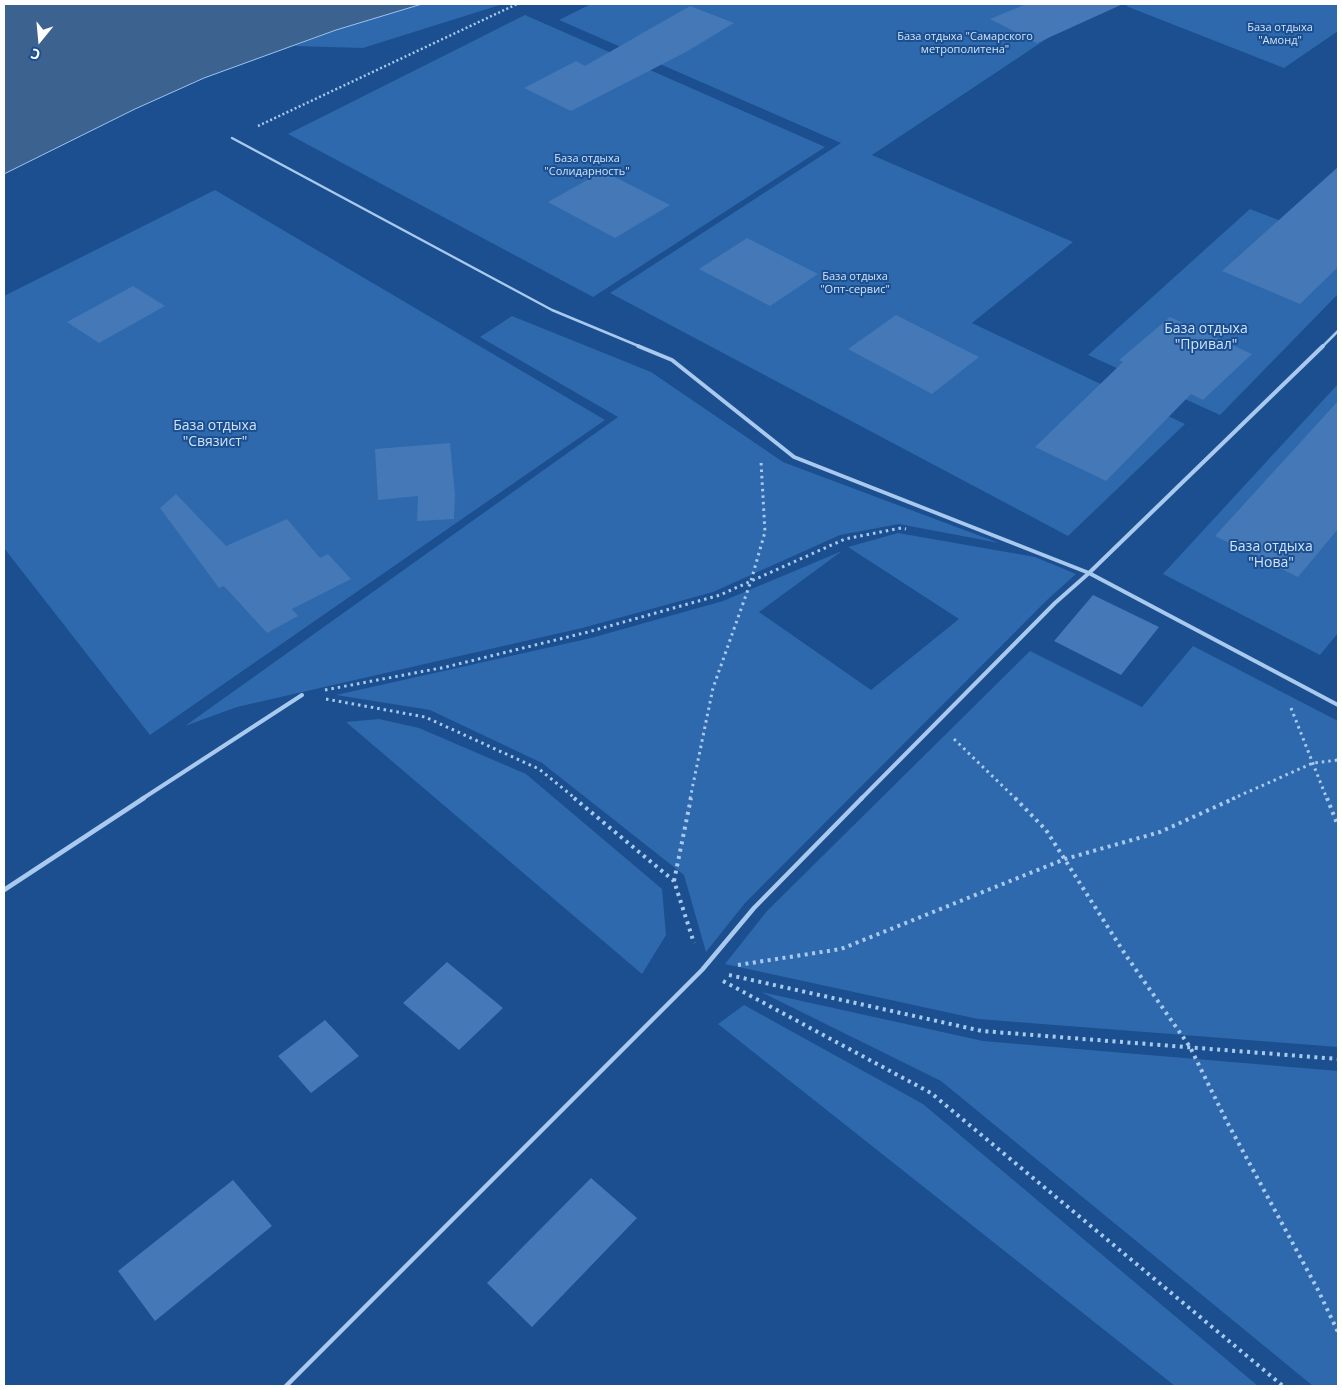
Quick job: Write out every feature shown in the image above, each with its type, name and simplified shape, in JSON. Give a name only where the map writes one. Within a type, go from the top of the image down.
[{"type":"lane","points":[[232,138],[552,310],[672,360],[794,457],[1089,573],[1338,705]]},
{"type":"lane","points":[[286,1386],[702,970],[754,908],[1055,603],[1089,573],[1338,331]]},
{"type":"lane","points":[[4,890],[302,695]]},
{"type":"path","points":[[232,138],[517,4]]},
{"type":"path","points":[[760,430],[765,532],[751,581],[713,688],[674,881],[702,970],[931,1093],[1283,1386]]},
{"type":"path","points":[[302,695],[446,667],[588,632],[720,595],[845,539],[901,528],[911,530]]},
{"type":"path","points":[[1278,673],[1338,826]]},
{"type":"path","points":[[302,695],[425,718],[539,769],[674,881]]},
{"type":"path","points":[[935,724],[970,753],[1046,830],[1126,954],[1190,1047],[1226,1120],[1318,1290],[1338,1332]]},
{"type":"path","points":[[702,970],[841,950],[1064,860],[1160,832],[1313,763],[1338,760]]},
{"type":"path","points":[[702,970],[982,1031],[1338,1059]]},
{"type":"green space","points":[[422,4],[503,4],[363,48],[294,46],[336,30]]},
{"type":"green space","name":"База отдыха \"Опт-сервис\"","points":[[591,4],[1099,4],[872,155],[1073,242],[972,323],[1185,424],[1068,536],[610,293],[841,143],[559,20]]},
{"type":"green space","name":"База отдыха \"Амонд\"","points":[[1130,4],[1338,4],[1338,31],[1284,68],[1126,6]]},
{"type":"green space","name":"База отдыха \"Солидарность\"","points":[[525,15],[825,147],[593,297],[288,134]]},
{"type":"green space","name":"База отдыха \"Связист\"","points":[[215,190],[605,420],[150,735],[4,548],[4,296]]},
{"type":"green space","name":"База отдыха \"Привал\"","points":[[1250,209],[1338,243],[1338,294],[1220,415],[1088,355]]},
{"type":"green space","points":[[512,316],[651,372],[783,462],[999,543],[899,524],[840,535],[713,592],[582,628],[237,707],[185,726],[618,417],[480,337]]},
{"type":"green space","name":"База отдыха \"Нова\"","points":[[1338,384],[1338,633],[1320,655],[1163,574]]},
{"type":"green space","points":[[898,533],[1035,557],[1076,574],[1047,600],[745,903],[706,952],[684,875],[542,763],[430,710],[336,695],[591,638],[723,601],[842,551],[759,612],[871,690],[959,619],[848,547]]},
{"type":"green space","points":[[1193,646],[1338,721],[1338,1047],[978,1019],[725,964],[767,911],[1030,651],[1142,707]]},
{"type":"green space","points":[[379,719],[419,728],[526,774],[662,889],[666,935],[642,974],[346,722]]},
{"type":"green space","points":[[761,992],[983,1041],[1338,1071],[1338,1386],[1313,1386],[941,1081]]},
{"type":"green space","points":[[744,1005],[923,1104],[1258,1386],[1175,1386],[718,1024]]},
{"type":"shaded area","points":[[4,4],[422,4],[336,30],[204,78],[135,109],[4,174]]},
{"type":"building","points":[[1026,4],[1123,4],[1037,43],[990,19]]},
{"type":"building","points":[[690,6],[734,23],[686,52],[571,111],[524,88],[576,61],[585,66]]},
{"type":"building","points":[[1338,167],[1338,267],[1300,304],[1222,271]]},
{"type":"building","points":[[603,171],[670,205],[615,238],[548,202]]},
{"type":"building","points":[[747,238],[818,274],[770,306],[699,269]]},
{"type":"building","points":[[133,286],[165,306],[99,343],[67,322]]},
{"type":"building","points":[[896,315],[979,357],[932,394],[848,349]]},
{"type":"building","points":[[1170,317],[1252,354],[1203,400],[1191,394],[1106,481],[1035,447],[1123,362],[1119,360]]},
{"type":"building","points":[[1338,401],[1338,529],[1298,577],[1215,536]]},
{"type":"building","points":[[450,443],[455,494],[454,519],[417,521],[418,496],[378,500],[375,449]]},
{"type":"building","points":[[176,494],[226,546],[287,519],[320,558],[328,554],[351,579],[292,609],[298,616],[267,633],[224,586],[219,588],[160,508]]},
{"type":"building","points":[[1093,595],[1159,627],[1121,675],[1054,641]]},
{"type":"building","points":[[447,962],[503,1008],[459,1050],[403,1003]]},
{"type":"building","points":[[325,1020],[359,1056],[311,1093],[278,1056]]},
{"type":"building","points":[[591,1178],[637,1218],[532,1327],[487,1283]]},
{"type":"building","points":[[233,1180],[272,1226],[155,1321],[118,1271]]},
{"type":"park label","name":"База отдыха \"Самарского метрополитена\"","points":[[965,43]]}]
